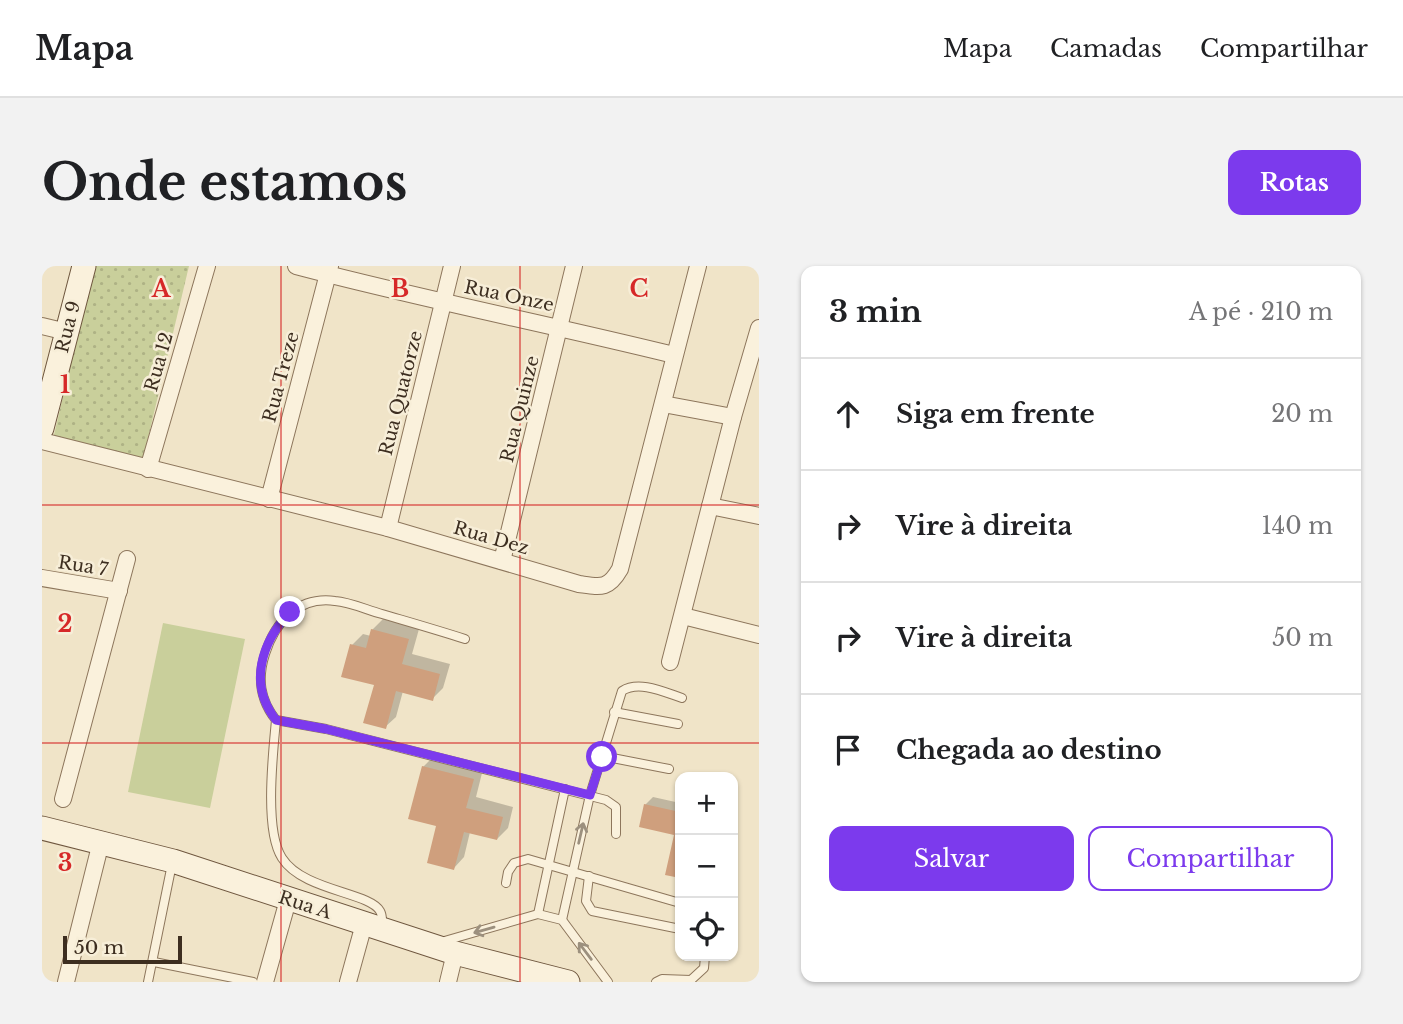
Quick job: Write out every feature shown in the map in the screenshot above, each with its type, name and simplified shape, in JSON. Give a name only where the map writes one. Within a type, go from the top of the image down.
[{"type":"street","name":"Rua 9","points":[[42,428],[83,266]]},
{"type":"street","name":"Rua 12","points":[[149,470],[207,266]]},
{"type":"street","name":"Rua Onze","points":[[296,266],[329,270],[442,302],[674,355]]},
{"type":"street","name":"Rua Quatorze","points":[[388,528],[452,266]]},
{"type":"street","name":"Rua Quinze","points":[[502,561],[574,266]]},
{"type":"street","name":"Rua Dez","points":[[42,441],[388,528],[579,584],[599,587],[609,584],[620,569],[698,266]]},
{"type":"street","name":"Rua Treze","points":[[269,499],[329,270]]},
{"type":"street","points":[[42,326],[67,332]]},
{"type":"street","points":[[670,662],[733,416],[759,328]]},
{"type":"street","points":[[663,404],[733,416]]},
{"type":"street","points":[[710,506],[759,516]]},
{"type":"street","points":[[63,799],[127,559]]},
{"type":"street","name":"Rua 7","points":[[42,578],[118,591]]},
{"type":"street","points":[[683,616],[759,635]]},
{"type":"street","name":"Rua A","points":[[42,828],[173,861],[455,953],[554,980]]},
{"type":"street","points":[[66,982],[102,842]]},
{"type":"street","points":[[265,982],[288,900]]},
{"type":"street","points":[[348,982],[374,927]]},
{"type":"street","points":[[448,982],[455,953]]},
{"type":"lane","points":[[465,639],[336,601],[305,603],[290,612],[270,639],[261,666],[260,688],[265,707],[276,720],[326,729],[606,800],[616,807],[616,834]]},
{"type":"lane","points":[[562,920],[590,795],[622,691],[629,687],[642,686],[681,698]]},
{"type":"lane","points":[[614,712],[678,724]]},
{"type":"lane","points":[[276,720],[272,759],[272,829],[282,859],[317,885],[373,904],[382,914],[374,927]]},
{"type":"lane","points":[[602,757],[669,769]]},
{"type":"lane","points":[[538,914],[565,789]]},
{"type":"lane","points":[[506,883],[510,869],[519,860],[528,859],[675,902]]},
{"type":"lane","points":[[148,982],[173,861]]},
{"type":"lane","points":[[589,876],[586,901],[592,911],[675,928]]},
{"type":"lane","points":[[430,945],[538,914],[562,920],[608,982]]},
{"type":"lane","points":[[656,982],[662,979],[691,980],[704,968],[705,961]]},
{"type":"lane","points":[[154,962],[253,982]]},
{"type":"green space","points":[[94,266],[189,266],[143,459],[53,439]]},
{"type":"green space","points":[[163,623],[245,639],[210,808],[128,792]]},
{"type":"building","points":[[371,629],[409,639],[402,664],[440,674],[433,701],[396,691],[386,729],[363,723],[374,685],[341,677],[350,644],[366,648]]},
{"type":"building","points":[[422,766],[474,779],[466,808],[503,817],[497,840],[464,832],[454,870],[427,863],[436,826],[408,819]]},
{"type":"building","points":[[644,804],[675,811],[675,877],[665,875],[674,835],[639,827]]},
{"type":"route","points":[[290,612],[270,639],[261,666],[260,688],[265,707],[276,720],[326,729],[590,795],[602,757]]}]
